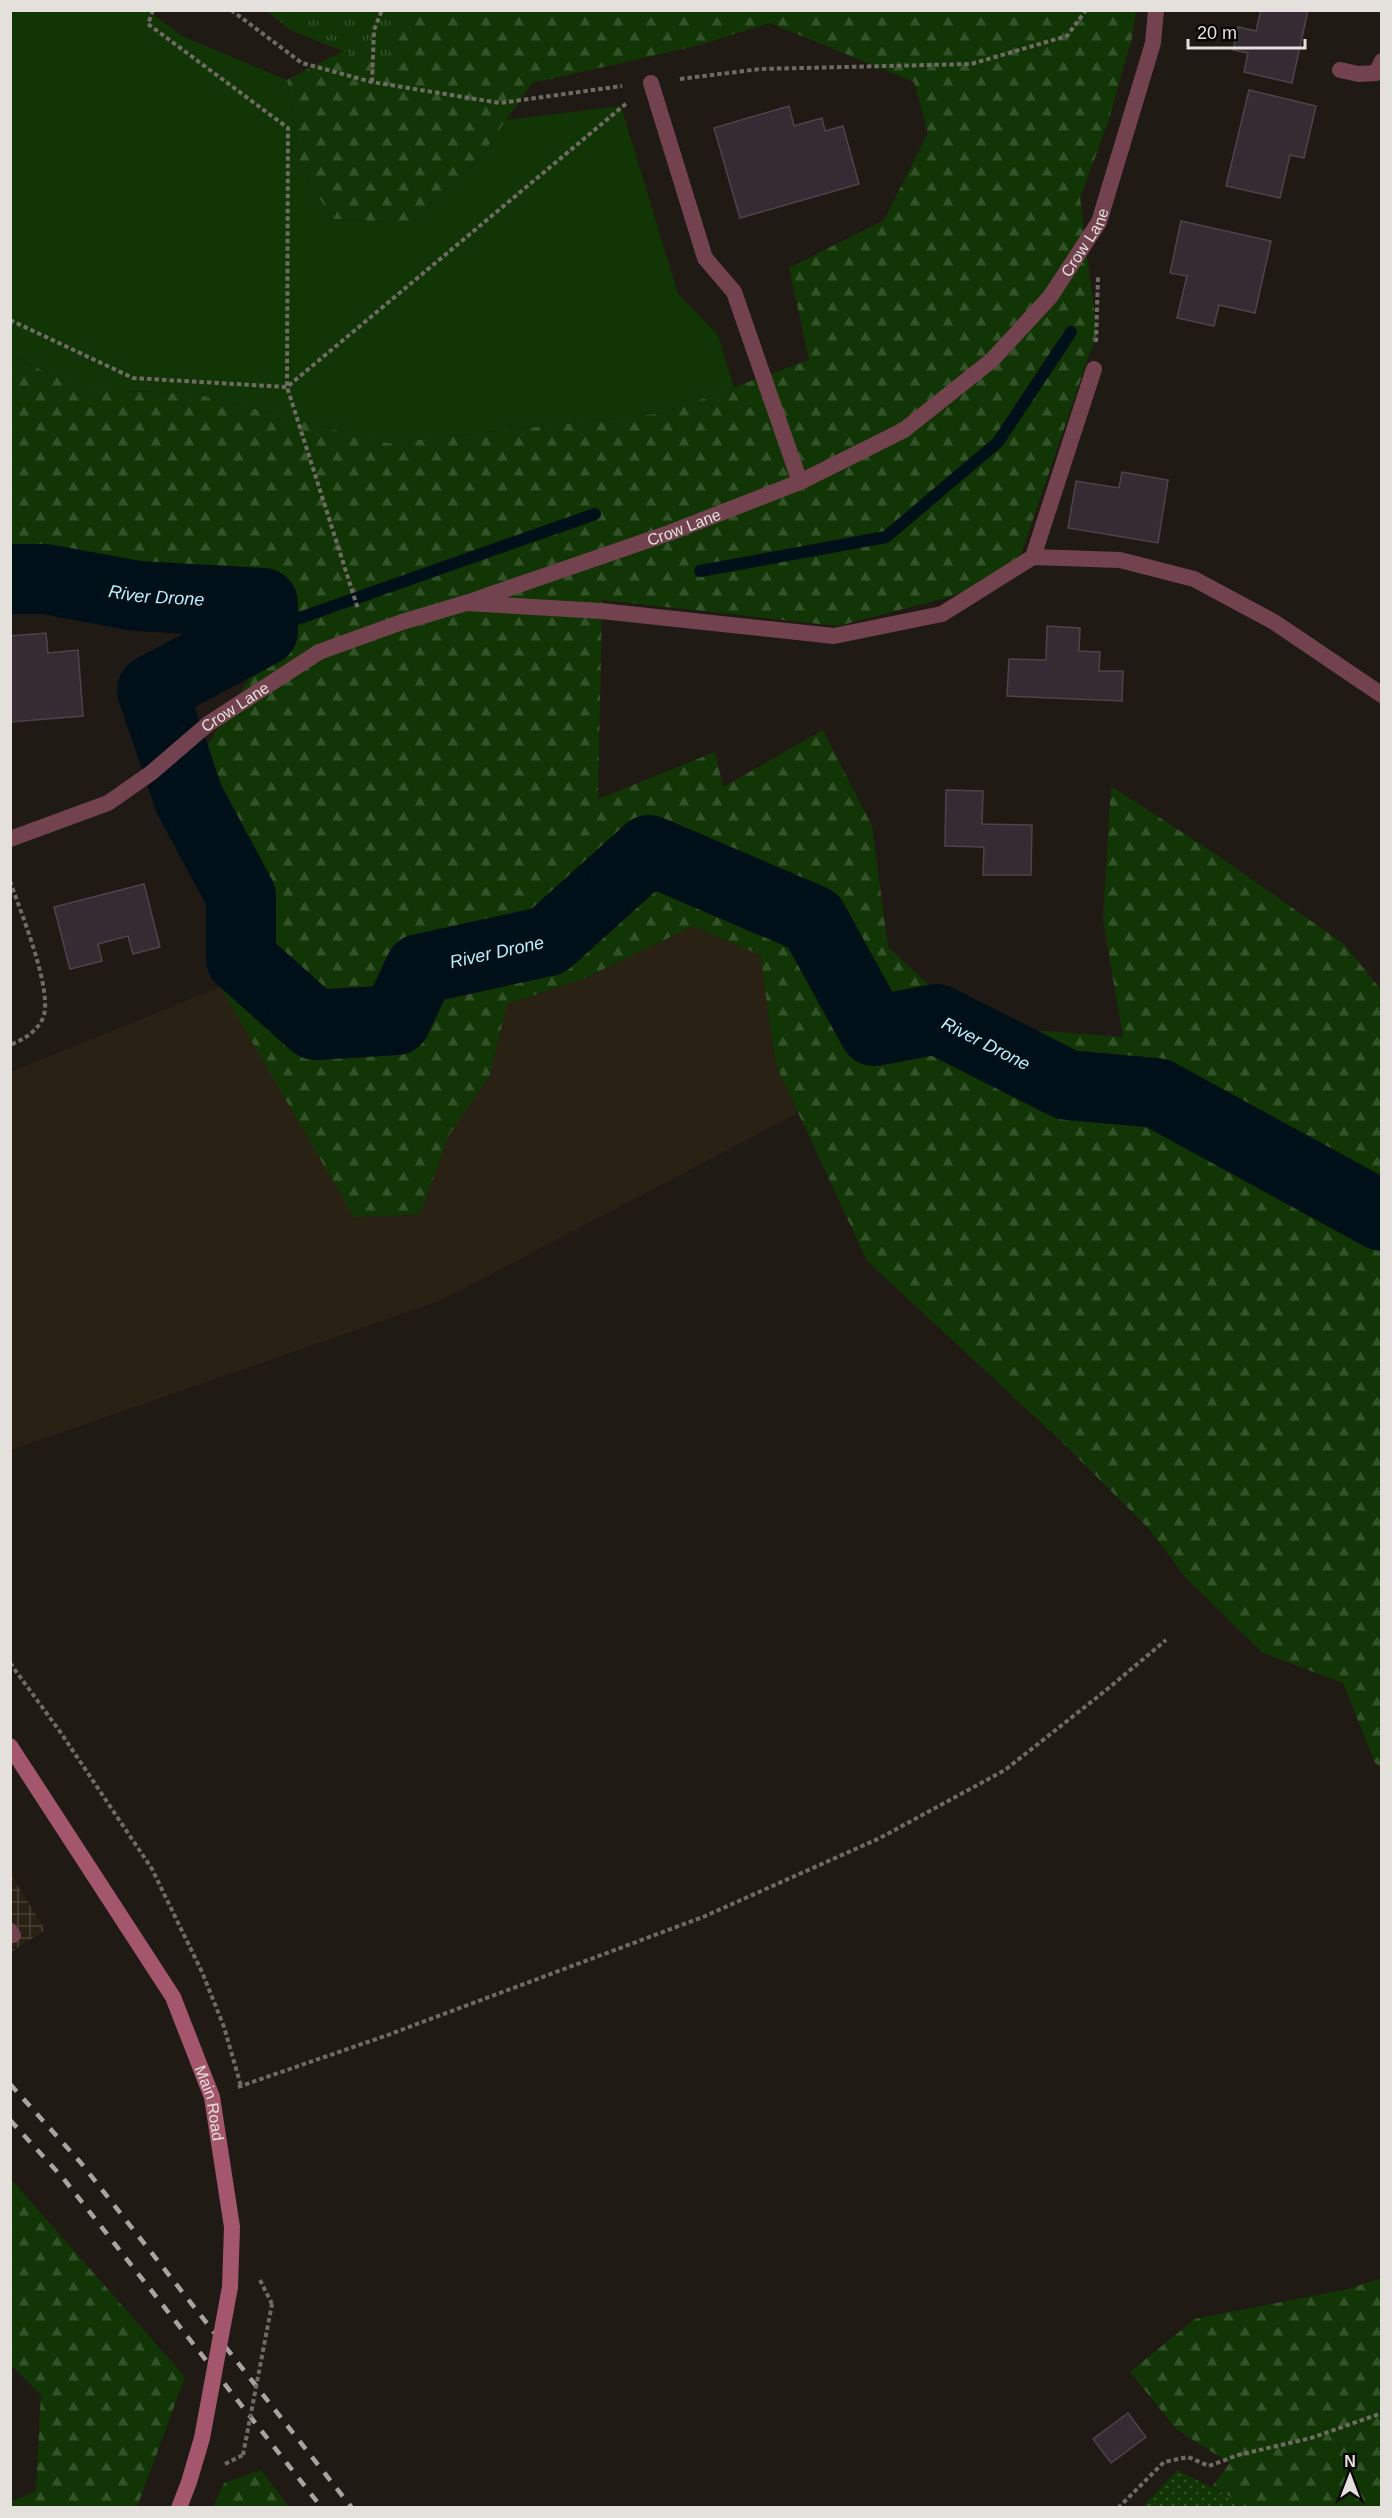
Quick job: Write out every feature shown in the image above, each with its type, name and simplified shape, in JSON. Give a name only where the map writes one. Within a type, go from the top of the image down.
[{"type":"main road","name":"Main Road","points":[[10,1746],[173,1996],[212,2097],[232,2227],[230,2287],[202,2438],[179,2508]]},
{"type":"street","name":"Crow Lane","points":[[10,839],[108,803],[151,773],[208,724],[319,652],[669,533],[800,482],[904,430],[992,360],[1050,297],[1099,222],[1153,43],[1156,10]]},
{"type":"street","points":[[1340,70],[1359,74],[1376,73],[1382,61]]},
{"type":"street","points":[[651,82],[705,258],[734,292],[800,482]]},
{"type":"street","points":[[1033,557],[1094,369]]},
{"type":"street","points":[[466,603],[601,611],[834,636],[942,614],[1033,557],[1120,560],[1194,579],[1274,622],[1382,695]]},
{"type":"path","points":[[153,10],[147,24],[288,128],[287,387],[366,635]]},
{"type":"path","points":[[231,10],[302,63],[372,82],[500,103],[760,69],[971,64],[1067,36],[1086,10]]},
{"type":"path","points":[[372,82],[374,30],[382,10]]},
{"type":"path","points":[[10,320],[133,378],[287,387],[651,82]]},
{"type":"path","points":[[1094,369],[1099,222]]},
{"type":"path","points":[[10,881],[44,982],[44,1018],[28,1037],[10,1045]]},
{"type":"path","points":[[212,2097],[396,2032],[703,1917],[880,1838],[1005,1770],[1166,1640]]},
{"type":"path","points":[[10,1664],[61,1732],[152,1869],[202,1972],[224,2027],[242,2086]]},
{"type":"path","points":[[243,2455],[272,2304]]},
{"type":"path","points":[[1118,2508],[1164,2463],[1188,2457],[1209,2466],[1238,2455],[1311,2438],[1382,2413]]},
{"type":"shaded area","points":[[693,926],[760,955],[776,1065],[798,1113],[442,1300],[11,1450],[11,1072],[220,987],[306,1128],[419,1214],[449,1135],[490,1075],[507,1004],[583,979]]},
{"type":"shaded area","points":[[10,1873],[45,1930],[11,1952],[10,1952]]},
{"type":"green space","points":[[10,11],[148,11],[184,37],[287,80],[301,168],[332,219],[411,223],[483,154],[506,120],[621,106],[678,294],[718,335],[734,387],[663,413],[388,443],[193,393],[83,390],[11,355]]},
{"type":"green space","points":[[267,11],[406,11],[386,68],[290,30]]},
{"type":"green space","points":[[406,11],[1136,11],[1133,34],[1108,122],[1080,198],[1097,332],[1015,572],[949,597],[838,626],[602,600],[598,799],[715,752],[723,787],[823,730],[872,826],[888,947],[930,986],[1031,1030],[1123,1037],[1103,920],[1111,786],[1217,855],[1344,944],[1381,990],[1381,1767],[1375,1763],[1343,1683],[1263,1653],[1186,1578],[1149,1529],[1058,1438],[867,1261],[776,1065],[760,955],[693,926],[583,979],[507,1004],[490,1075],[449,1135],[420,1214],[354,1217],[220,987],[189,775],[277,634],[270,598],[139,586],[49,573],[11,572],[10,355],[83,390],[193,393],[388,443],[663,413],[809,360],[789,268],[884,220],[928,133],[914,82],[770,23],[696,46],[532,83],[483,154],[411,223],[332,219],[301,168],[287,80],[343,51],[386,68]]},
{"type":"green space","points":[[10,2178],[185,2377],[137,2507],[11,2507],[11,2502],[36,2491],[41,2395],[11,2365]]},
{"type":"green space","points":[[1381,2278],[1381,2507],[1250,2507],[1212,2487],[1230,2463],[1177,2430],[1130,2372],[1195,2319],[1348,2289]]},
{"type":"green space","points":[[261,2470],[289,2507],[213,2507],[224,2483]]},
{"type":"green space","points":[[1177,2470],[1250,2507],[1143,2507]]},
{"type":"building","points":[[1261,10],[1308,10],[1292,83],[1244,72],[1248,53],[1233,50],[1238,27],[1256,31]]},
{"type":"building","points":[[1249,90],[1316,106],[1304,158],[1290,155],[1280,198],[1226,186]]},
{"type":"building","points":[[789,106],[794,126],[822,118],[825,131],[843,126],[859,184],[740,218],[714,128]]},
{"type":"building","points":[[1181,221],[1271,241],[1255,313],[1219,305],[1214,326],[1177,318],[1187,276],[1170,273]]},
{"type":"building","points":[[1122,472],[1168,480],[1158,543],[1068,528],[1076,481],[1119,488]]},
{"type":"building","points":[[1047,626],[1080,628],[1079,651],[1100,652],[1099,671],[1123,671],[1122,701],[1007,696],[1009,659],[1046,660]]},
{"type":"building","points":[[46,633],[48,653],[78,650],[83,716],[10,722],[10,636]]},
{"type":"building","points":[[946,790],[983,791],[982,824],[1032,825],[1031,875],[983,875],[984,847],[945,846]]},
{"type":"building","points":[[144,884],[160,947],[133,954],[128,936],[98,944],[102,961],[70,969],[54,907]]},
{"type":"building","points":[[1128,2413],[1146,2437],[1111,2463],[1093,2439]]},
{"type":"waterway","points":[[700,571],[886,537],[998,442],[1071,332]]},
{"type":"waterway","points":[[263,631],[595,514]]},
{"type":"waterway","name":"River Drone","points":[[10,579],[45,579],[137,596],[263,603],[263,631],[152,690],[189,799],[241,896],[241,959],[315,1025],[396,1020],[420,969],[548,941],[649,850],[813,920],[874,1031],[937,1019],[1067,1085],[1157,1093],[1382,1216]]},
{"type":"railway","points":[[10,2084],[81,2163],[352,2508]]},
{"type":"railway","points":[[10,2120],[63,2178],[322,2508]]}]
